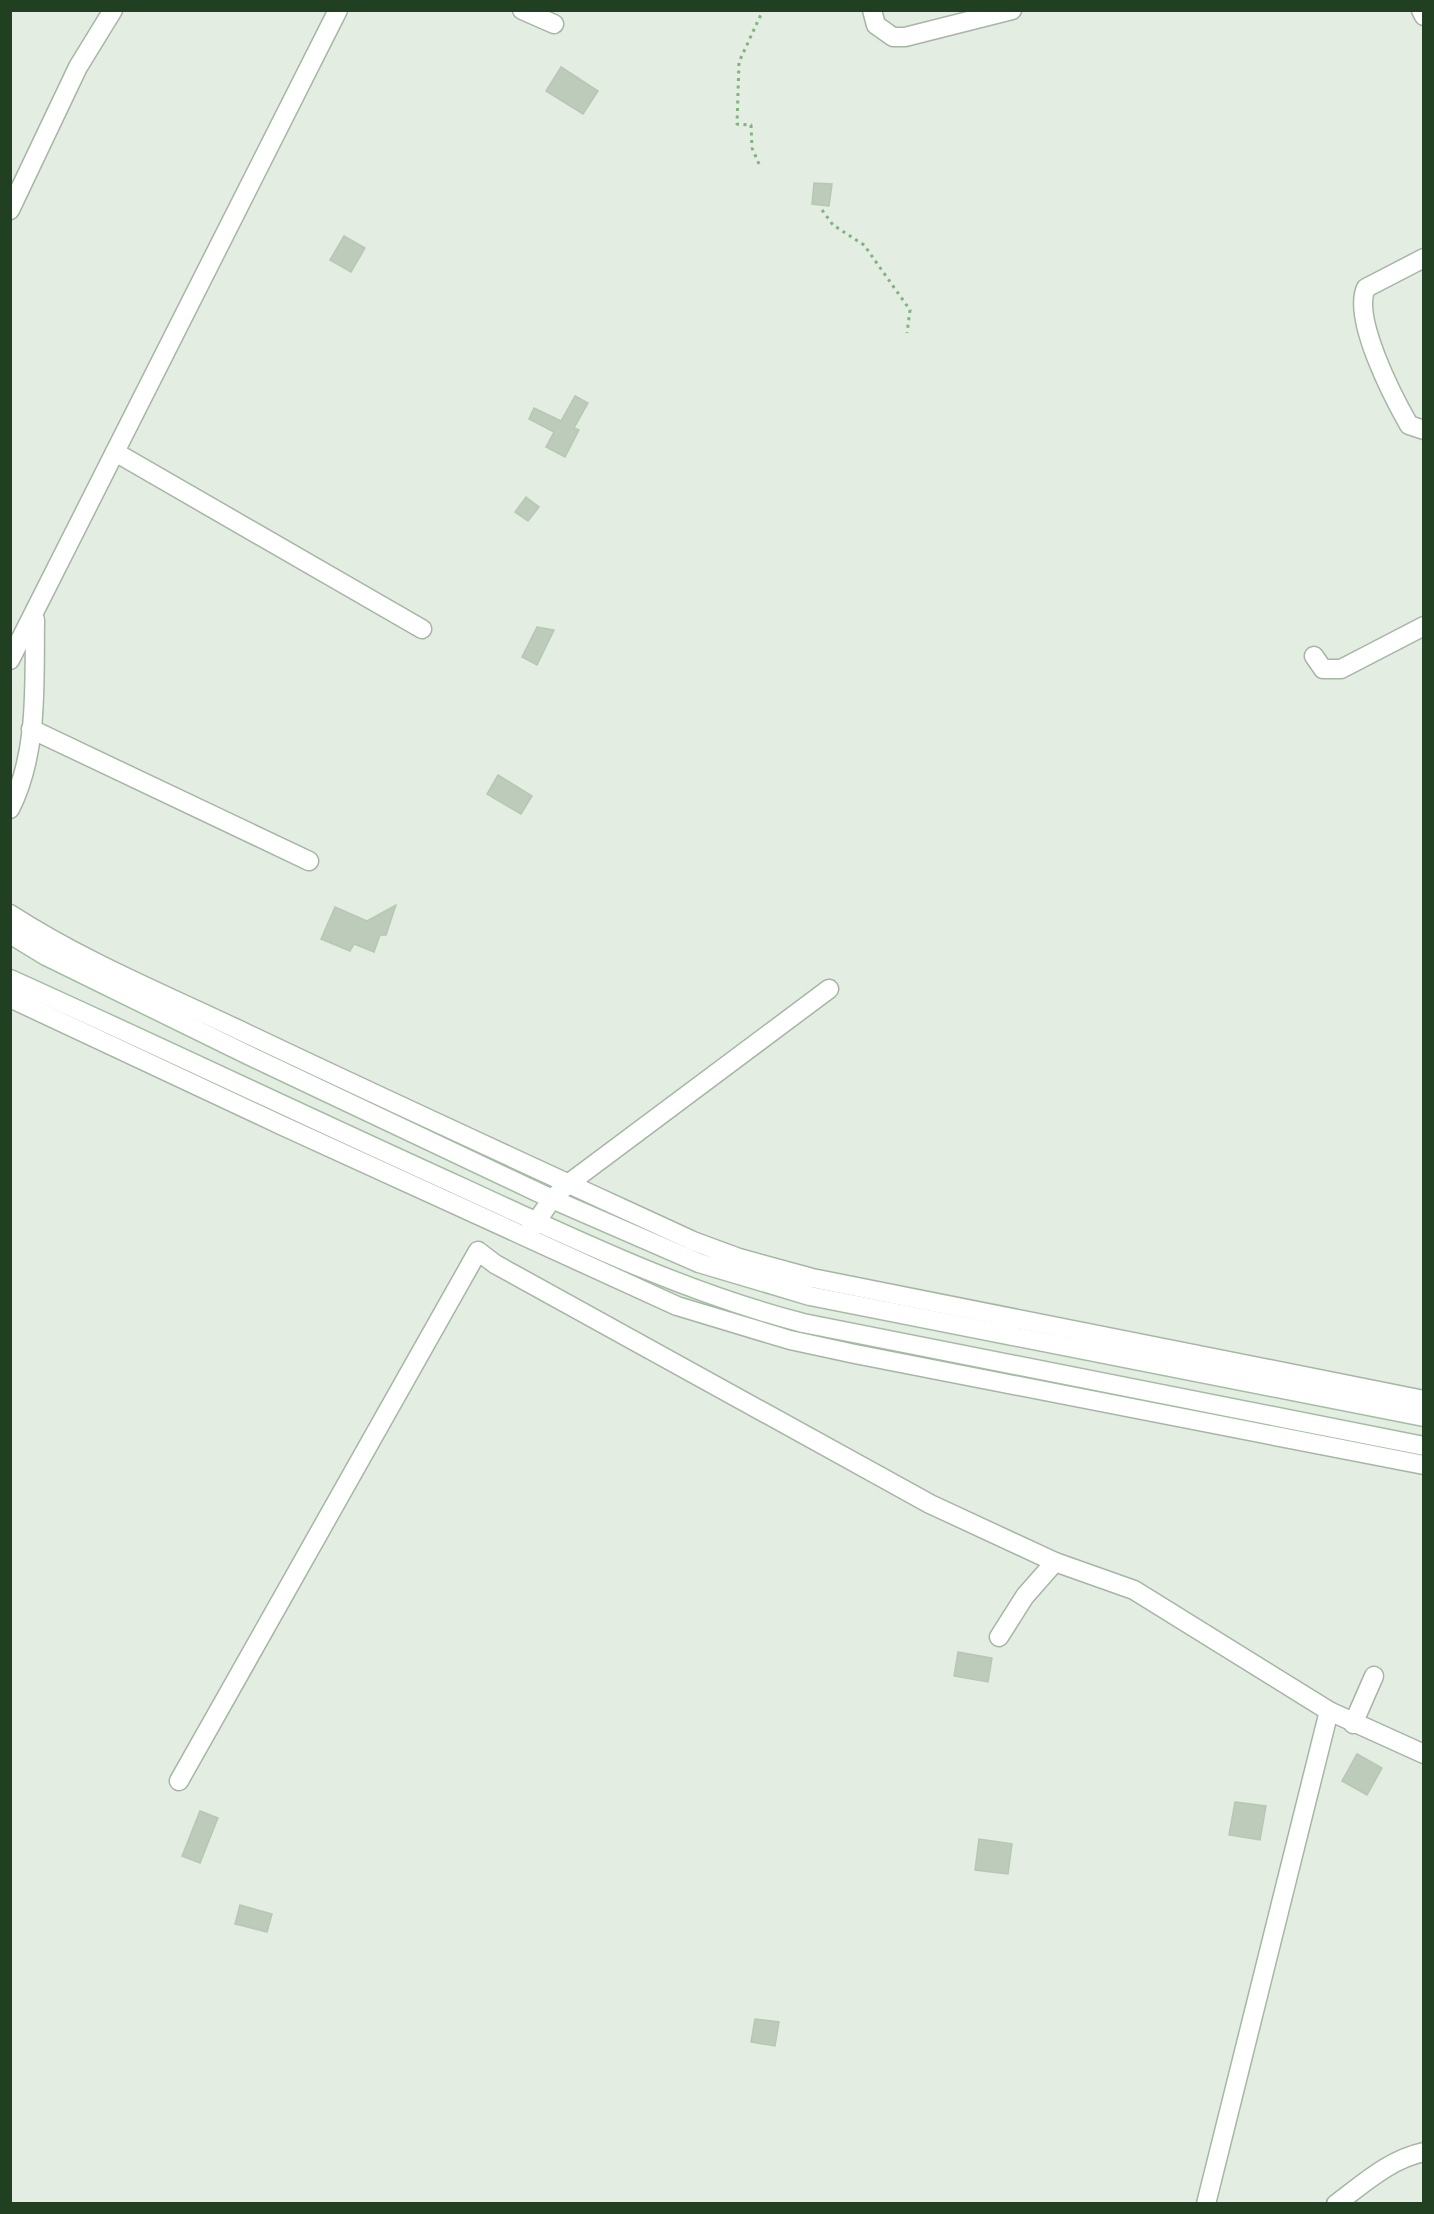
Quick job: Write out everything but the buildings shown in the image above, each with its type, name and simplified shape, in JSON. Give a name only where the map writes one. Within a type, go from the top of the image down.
[{"type":"street","points":[[10,210],[78,67],[113,10]]},
{"type":"street","points":[[10,660],[35,615],[338,10]]},
{"type":"street","points":[[522,10],[554,24]]},
{"type":"street","points":[[872,10],[876,25],[893,37],[905,37],[1012,10]]},
{"type":"street","points":[[1421,10],[1424,16]]},
{"type":"street","points":[[1424,258],[1366,288],[1362,307],[1375,354],[1393,397],[1409,425],[1424,430]]},
{"type":"street","points":[[115,452],[422,629]]},
{"type":"street","points":[[10,809],[20,791],[31,729],[35,615]]},
{"type":"street","points":[[1314,656],[1323,669],[1341,669],[1424,626]]},
{"type":"street","points":[[31,729],[309,861]]},
{"type":"street","points":[[10,914],[34,930],[104,965],[568,1184],[693,1241],[739,1258],[812,1278],[1424,1400]]},
{"type":"street","points":[[10,934],[46,956],[248,1056],[552,1199],[699,1263],[799,1293],[1424,1417]]},
{"type":"street","points":[[10,979],[535,1221],[684,1287],[746,1308],[803,1323],[1424,1446]]},
{"type":"street","points":[[526,1237],[552,1199],[568,1184],[829,989]]},
{"type":"street","points":[[10,998],[677,1306],[790,1340],[1424,1465]]},
{"type":"street","points":[[179,1781],[478,1251],[495,1264],[930,1504],[1055,1562],[1134,1590],[1329,1711],[1353,1724],[1424,1754]]},
{"type":"street","points":[[999,1637],[1025,1596],[1055,1562]]},
{"type":"street","points":[[1353,1724],[1374,1676]]},
{"type":"street","points":[[1206,2204],[1329,1711]]},
{"type":"street","points":[[1336,2204],[1381,2170],[1412,2154],[1424,2152]]},
{"type":"path","points":[[759,164],[752,148],[751,125],[737,124],[740,62],[763,10]]},
{"type":"path","points":[[822,210],[833,225],[864,245],[910,310],[907,333]]}]
